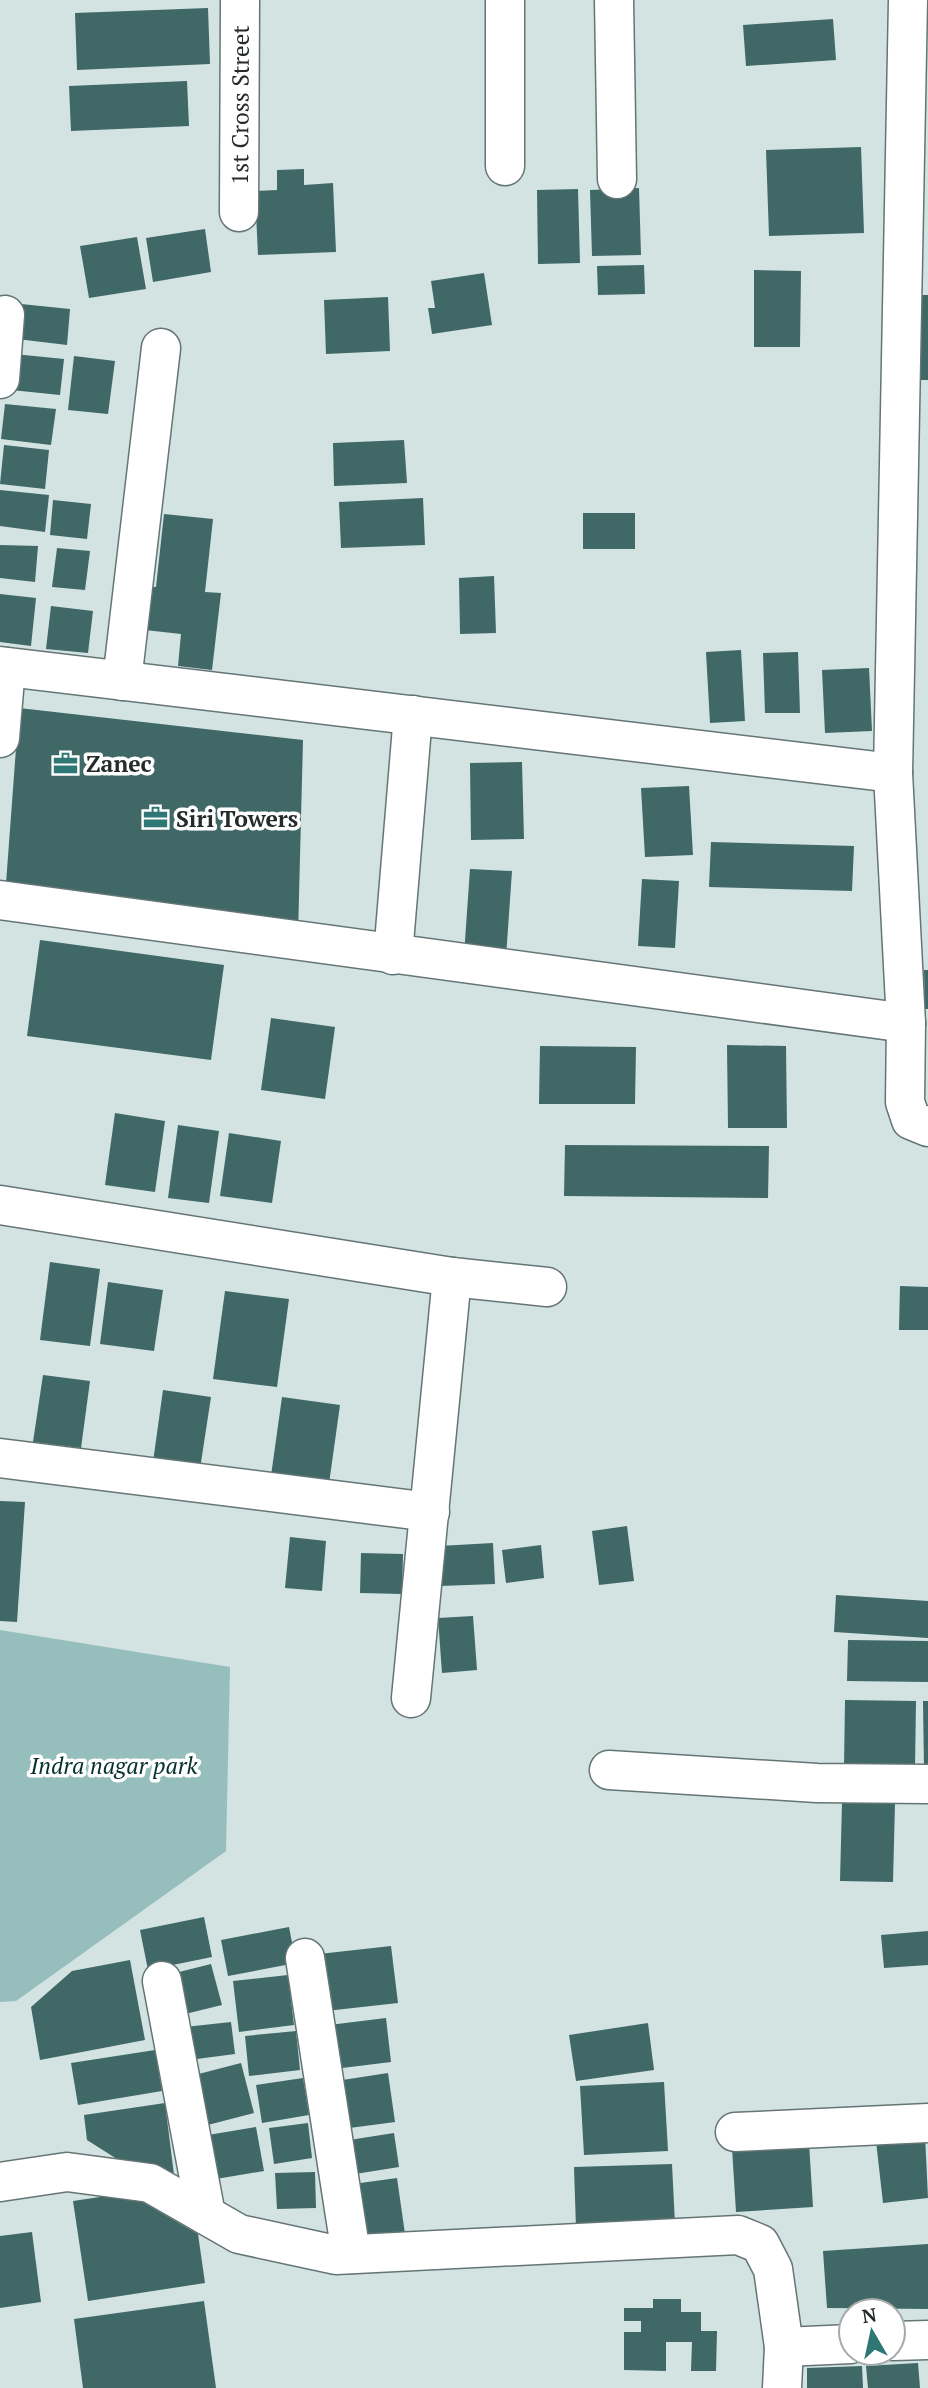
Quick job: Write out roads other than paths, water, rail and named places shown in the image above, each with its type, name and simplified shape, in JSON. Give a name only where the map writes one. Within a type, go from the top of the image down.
[{"type":"street","name":"1st Cross Street","points":[[239,212],[240,0]]},
{"type":"street","points":[[505,0],[505,166]]},
{"type":"street","points":[[614,0],[617,179]]},
{"type":"street","points":[[908,0],[893,772],[906,1023],[905,1102],[911,1120],[928,1127]]},
{"type":"street","points":[[0,379],[5,315]]},
{"type":"street","points":[[122,681],[161,348]]},
{"type":"street","points":[[0,738],[3,667],[893,772]]},
{"type":"street","points":[[393,955],[413,715]]},
{"type":"street","points":[[0,900],[906,1023]]},
{"type":"street","points":[[0,1205],[452,1277],[547,1287]]},
{"type":"street","points":[[411,1698],[452,1277]]},
{"type":"street","points":[[0,1458],[430,1512]]},
{"type":"street","points":[[609,1770],[817,1783],[928,1784]]},
{"type":"street","points":[[305,1958],[351,2254]]},
{"type":"street","points":[[162,1981],[206,2215]]},
{"type":"street","points":[[735,2132],[928,2123]]},
{"type":"street","points":[[0,2182],[68,2172],[150,2183],[239,2234],[336,2255],[738,2235],[760,2244],[773,2269],[784,2347],[782,2388]]},
{"type":"street","points":[[907,2341],[928,2340]]},
{"type":"street","points":[[784,2347],[837,2345]]},
{"type":"place","name":"Zanec","points":[[66,763]]},
{"type":"place","name":"Siri Towers","points":[[156,818]]},
{"type":"park label","name":"Indra nagar park","points":[[114,1765]]}]
